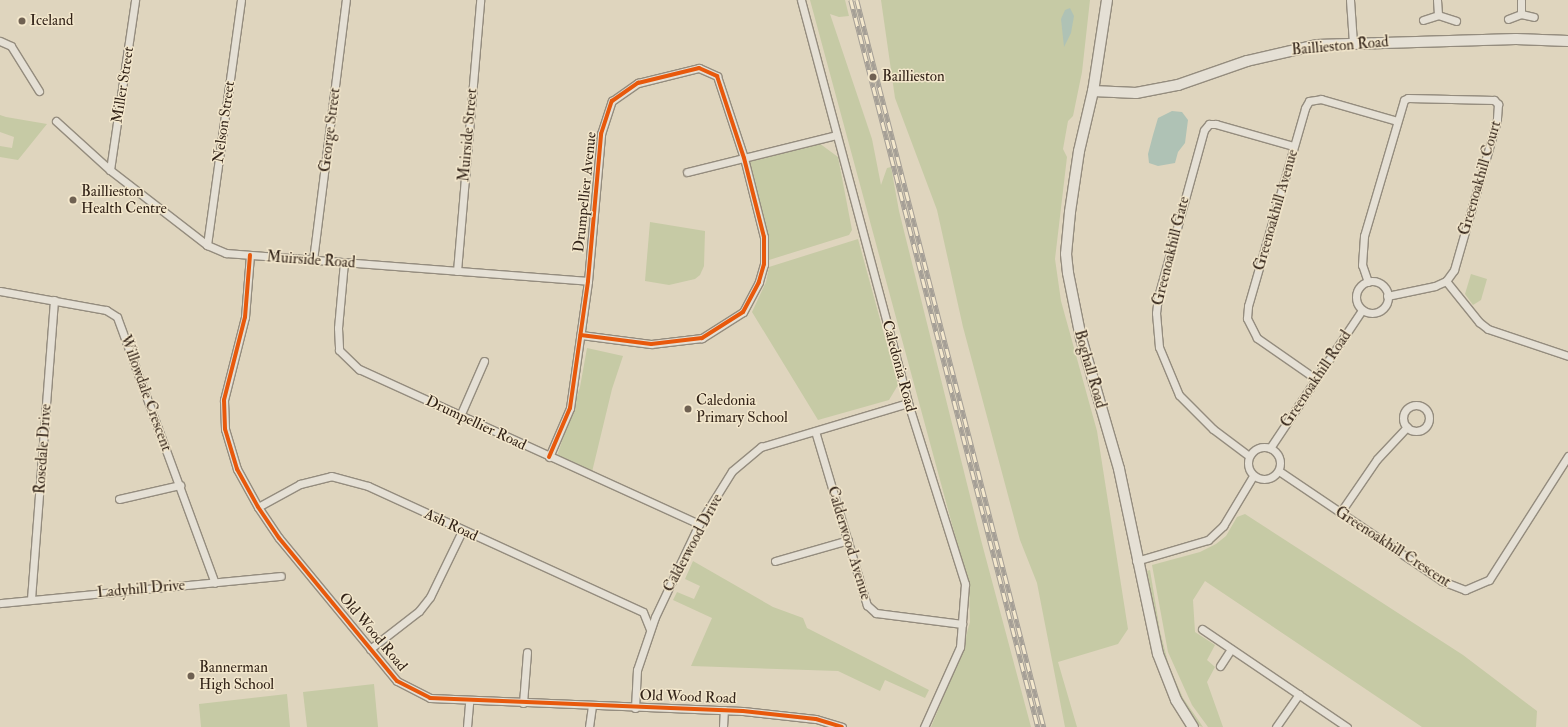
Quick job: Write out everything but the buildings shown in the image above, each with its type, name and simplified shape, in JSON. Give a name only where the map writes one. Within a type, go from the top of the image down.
[{"type":"street","name":"Miller Street","points":[[110,170],[136,0]]},
{"type":"street","name":"Nelson Street","points":[[207,245],[241,0]]},
{"type":"street","name":"George Street","points":[[313,260],[346,0]]},
{"type":"street","name":"Muirside Street","points":[[457,271],[480,0]]},
{"type":"street","name":"Caledonia Road","points":[[801,0],[908,403],[965,584],[960,646],[924,727]]},
{"type":"street","name":"Boghall Road","points":[[1107,0],[1093,91],[1079,152],[1070,212],[1066,254],[1068,273],[1081,338],[1119,469],[1136,561],[1158,654],[1173,693],[1193,727]]},
{"type":"street","points":[[1350,0],[1353,43]]},
{"type":"street","points":[[1437,0],[1438,15]]},
{"type":"street","points":[[1521,0],[1521,14]]},
{"type":"street","points":[[1508,19],[1521,14],[1534,17]]},
{"type":"street","points":[[1423,20],[1438,15],[1456,21]]},
{"type":"street","name":"Baillieston Road","points":[[1093,91],[1136,93],[1178,85],[1282,51],[1353,43],[1516,39],[1568,41]]},
{"type":"street","points":[[0,41],[11,46],[39,91]]},
{"type":"street","name":"Drumpellier Avenue","points":[[549,456],[570,408],[588,281],[601,134],[612,101],[638,83],[699,68],[717,76],[744,158],[764,237],[764,264],[760,282],[743,312],[702,338],[650,344],[581,335]]},
{"type":"street","name":"Greenoakhill Court","points":[[1368,282],[1362,265],[1364,236],[1404,100],[1408,98],[1481,97],[1494,100],[1498,104],[1497,120],[1454,270],[1446,282]]},
{"type":"street","name":"Greenoakhill Avenue","points":[[1316,379],[1257,338],[1247,318],[1248,306],[1305,108],[1314,98],[1397,121]]},
{"type":"street","name":"Muirside Road","points":[[56,121],[110,170],[207,245],[226,253],[588,281]]},
{"type":"street","name":"Greenoakhill Gate","points":[[1249,456],[1213,430],[1179,395],[1159,347],[1156,313],[1158,297],[1204,130],[1209,124],[1216,124],[1294,146]]},
{"type":"street","points":[[687,172],[837,135]]},
{"type":"street","name":"Old Wood Road","points":[[250,255],[245,317],[224,400],[225,429],[237,469],[258,507],[279,538],[397,681],[430,698],[469,702],[724,710],[816,719],[838,726]]},
{"type":"street","name":"Drumpellier Road","points":[[344,262],[338,328],[339,350],[359,369],[699,524]]},
{"type":"street","points":[[1368,282],[1382,286],[1387,296],[1382,310],[1372,313],[1362,310],[1357,302],[1356,293],[1368,282]]},
{"type":"street","points":[[1387,296],[1428,288],[1446,282],[1479,322],[1488,329],[1568,356]]},
{"type":"street","name":"Willowdale Crescent","points":[[0,291],[106,310],[117,317],[215,583]]},
{"type":"street","name":"Rosedale Drive","points":[[31,599],[54,300]]},
{"type":"street","name":"Greenoakhill Road","points":[[1270,448],[1362,310]]},
{"type":"street","points":[[460,416],[484,361]]},
{"type":"street","name":"Calderwood Drive","points":[[635,708],[637,670],[650,629],[699,524],[732,471],[761,447],[908,403]]},
{"type":"street","points":[[1340,512],[1376,458],[1407,427]]},
{"type":"street","name":"Calderwood Avenue","points":[[815,431],[867,606],[876,613],[962,624]]},
{"type":"street","points":[[1259,448],[1270,448],[1280,457],[1279,471],[1267,480],[1253,476],[1247,464],[1249,456],[1259,448]]},
{"type":"street","name":"Greenoakhill Crescent","points":[[1279,471],[1442,581],[1465,590],[1489,580],[1568,456]]},
{"type":"street","name":"Ash Road","points":[[258,507],[300,484],[332,476],[368,486],[462,531],[643,612]]},
{"type":"street","points":[[1136,561],[1208,540],[1222,526],[1253,476]]},
{"type":"street","points":[[119,499],[180,485]]},
{"type":"street","points":[[370,649],[418,612],[430,596],[462,531]]},
{"type":"street","points":[[775,561],[848,540]]},
{"type":"street","name":"Ladyhill Drive","points":[[0,604],[31,599],[282,576]]},
{"type":"street","points":[[650,629],[643,612],[660,606]]},
{"type":"street","points":[[1202,629],[1347,727]]},
{"type":"street","points":[[1220,666],[1231,649]]},
{"type":"street","points":[[523,703],[527,652]]},
{"type":"street","points":[[1276,727],[1299,694]]},
{"type":"street","points":[[467,727],[469,702]]},
{"type":"street","points":[[589,727],[592,706]]},
{"type":"street","points":[[723,727],[724,710]]},
{"type":"green space","points":[[810,0],[845,0],[849,16],[839,17],[830,14],[872,139],[881,185],[887,168],[891,167],[899,211],[981,540],[1031,727],[931,727],[961,654],[970,622],[969,587]]},
{"type":"green space","points":[[881,0],[1090,0],[1082,72],[1073,116],[1068,121],[1063,149],[1067,157],[1055,259],[1061,301],[1097,431],[1128,629],[1118,644],[1058,662],[1077,727],[1065,727],[1037,583],[1020,540],[963,327],[937,210],[895,98]]},
{"type":"green space","points":[[0,115],[47,124],[18,160],[0,157],[0,146],[12,148],[14,137],[0,132]]},
{"type":"green space","points":[[819,143],[838,157],[852,230],[849,235],[769,260],[768,236],[748,162]]},
{"type":"green space","points":[[650,222],[705,231],[704,266],[700,275],[695,279],[669,285],[645,281]]},
{"type":"green space","points":[[858,239],[898,385],[889,400],[818,420],[752,312],[766,282],[769,267]]},
{"type":"green space","points":[[1471,274],[1487,279],[1481,300],[1473,305],[1465,294]]},
{"type":"green space","points":[[587,348],[623,356],[612,389],[592,472],[557,456],[580,387]]},
{"type":"green space","points":[[1245,514],[1463,655],[1537,711],[1536,727],[1422,727],[1205,581],[1193,600],[1195,632],[1215,645],[1207,660],[1215,667],[1207,682],[1223,727],[1208,727],[1192,705],[1168,652],[1152,565],[1200,552],[1216,544],[1226,536],[1237,517]]},
{"type":"green space","points":[[693,561],[773,607],[803,618],[807,628],[929,690],[925,698],[885,680],[880,691],[838,671],[691,666],[712,618],[673,600],[677,592],[694,599],[700,586],[685,579]]},
{"type":"green space","points":[[1150,570],[1160,631],[1169,666],[1183,698],[1203,727],[1199,726],[1181,699],[1161,649],[1147,571]]},
{"type":"green space","points":[[374,684],[378,727],[307,727],[303,692]]},
{"type":"green space","points":[[287,694],[290,727],[201,727],[199,704]]},
{"type":"shaded area","points":[[1070,8],[1074,16],[1071,33],[1064,47],[1061,19],[1065,10]]},
{"type":"shaded area","points":[[1172,111],[1182,112],[1188,120],[1185,143],[1178,152],[1175,163],[1158,166],[1149,163],[1148,154],[1158,118]]},
{"type":"railway","points":[[851,0],[1038,727]]},
{"type":"railway","points":[[857,0],[1044,727]]},
{"type":"cycle path","points":[[549,457],[570,408],[588,281],[601,134],[612,101],[638,83],[699,68],[717,76],[744,158],[764,237],[764,264],[759,282],[743,312],[702,338],[651,344],[581,335]]},
{"type":"cycle path","points":[[250,255],[245,317],[224,400],[225,429],[237,469],[258,507],[279,538],[397,681],[430,698],[743,711],[816,719],[842,727]]},
{"type":"place","name":"Iceland","points":[[22,21]]},
{"type":"place","name":"Baillieston","points":[[873,77]]},
{"type":"place","name":"Baillieston Health Centre","points":[[73,200]]},
{"type":"place","name":"Caledonia Primary School","points":[[688,409]]},
{"type":"place","name":"Bannerman High School","points":[[191,676]]}]
